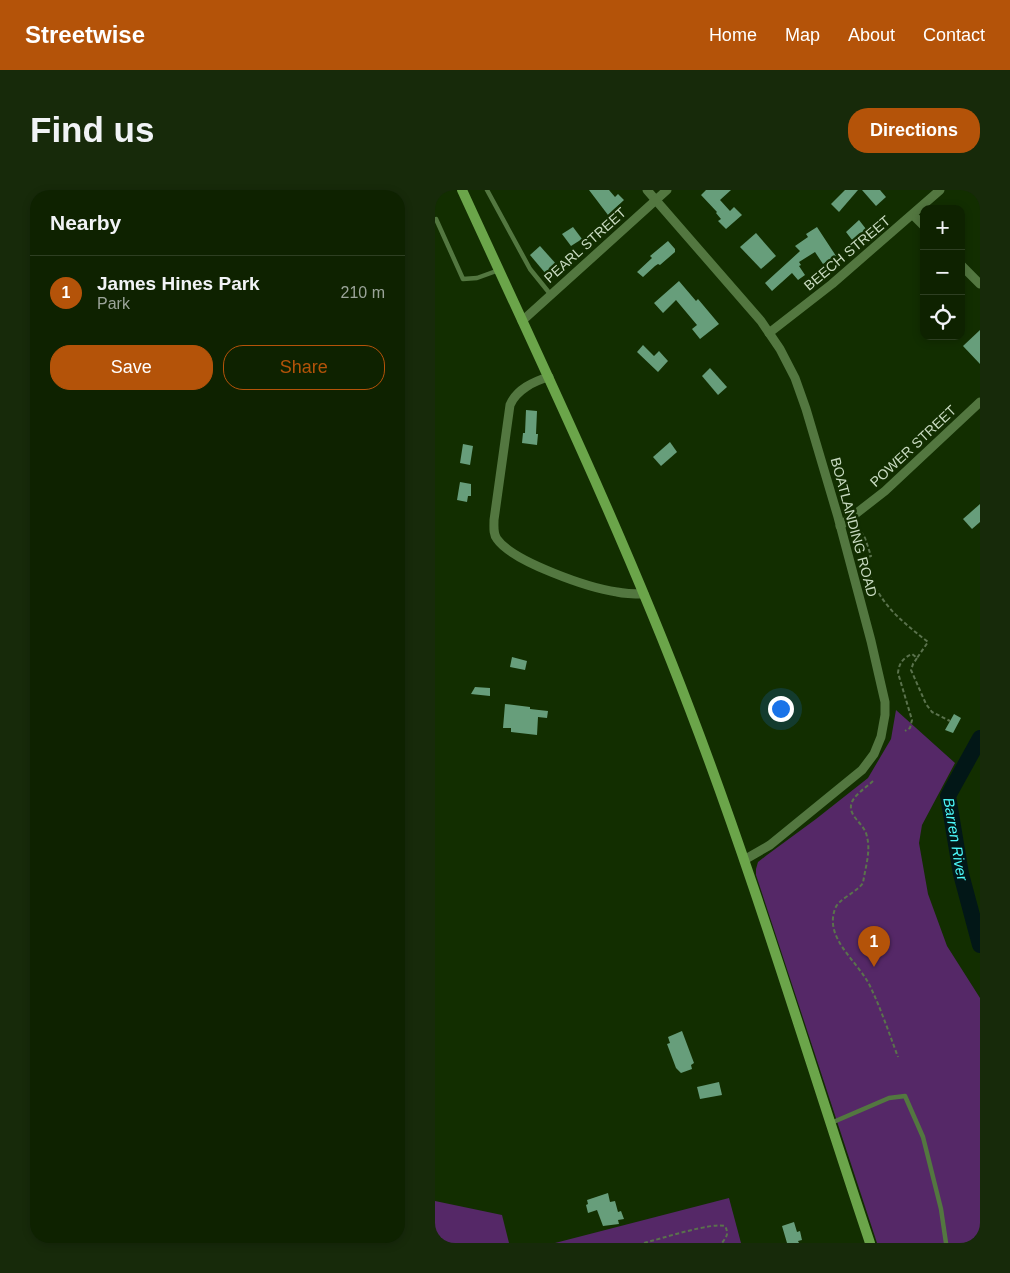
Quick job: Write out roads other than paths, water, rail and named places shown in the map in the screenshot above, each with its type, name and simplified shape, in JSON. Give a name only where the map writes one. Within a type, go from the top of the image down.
[{"type":"main road","points":[[462,190],[604,499],[691,711],[744,860],[870,1243]]},
{"type":"street","name":"BOATLANDING ROAD","points":[[647,190],[769,333],[788,363],[801,393],[840,526],[884,695],[885,715],[881,737],[874,754],[853,778],[770,845],[744,860]]},
{"type":"street","name":"PEARL STREET","points":[[522,321],[667,190]]},
{"type":"street","name":"BEECH STREET","points":[[769,333],[832,284],[940,190]]},
{"type":"street","points":[[913,215],[920,222]]},
{"type":"street","points":[[965,269],[980,284]]},
{"type":"street","points":[[549,377],[537,380],[525,388],[515,397],[510,405],[494,520],[495,538],[502,545],[521,557],[562,576],[615,592],[644,594]]},
{"type":"street","name":"POWER STREET","points":[[840,526],[876,498],[980,402]]},
{"type":"lane","points":[[487,190],[530,269],[551,295]]},
{"type":"lane","points":[[436,219],[463,279],[477,278],[499,270]]},
{"type":"lane","points":[[831,1124],[889,1098],[905,1096],[923,1137],[941,1209],[946,1243]]},
{"type":"waterway","name":"Barren River","points":[[980,738],[948,796],[961,874],[980,945]]},
{"type":"place","name":"James Hines Park","points":[[874,967]]}]
